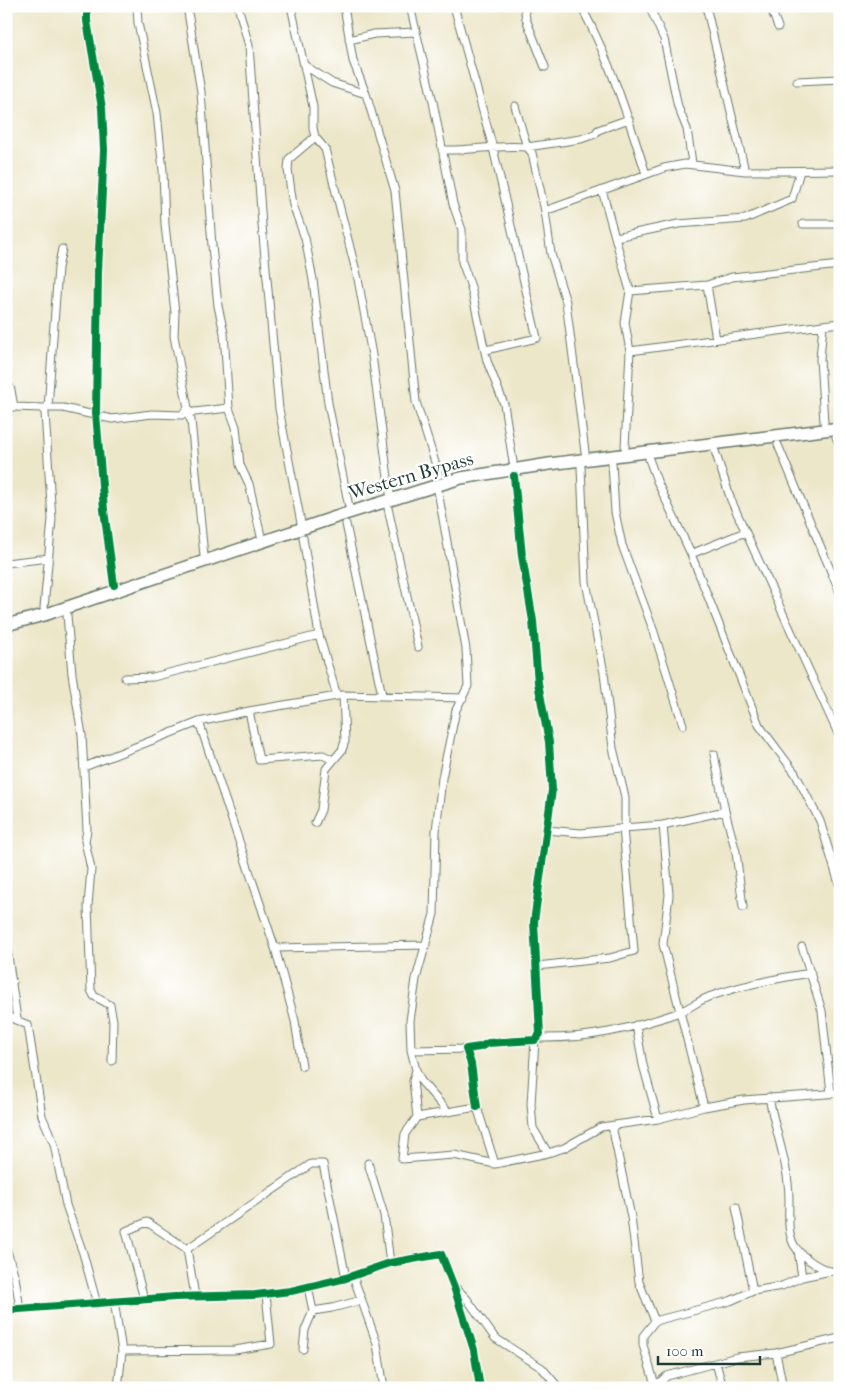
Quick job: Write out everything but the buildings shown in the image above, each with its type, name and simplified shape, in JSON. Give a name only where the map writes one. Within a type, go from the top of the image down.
[{"type":"main road","name":"Western Bypass","points":[[6,624],[53,612],[345,514],[462,478],[557,463],[838,432]]},
{"type":"street","points":[[87,6],[87,21],[102,108],[104,150],[98,271],[96,414],[104,510],[114,585]]},
{"type":"street","points":[[137,6],[138,22],[158,113],[165,225],[174,312],[174,336],[188,408],[186,413]]},
{"type":"street","points":[[187,6],[201,92],[212,246],[218,306],[224,333],[229,408],[236,427],[240,465],[249,484],[261,536]]},
{"type":"street","points":[[238,6],[249,46],[279,409],[301,523]]},
{"type":"street","points":[[290,6],[313,107],[313,128],[316,137],[325,149],[355,262],[372,354],[390,493]]},
{"type":"street","points":[[344,6],[353,61],[366,94],[395,191],[416,402],[439,475]]},
{"type":"street","points":[[410,6],[462,230],[462,262],[471,287],[487,361],[504,404],[512,462]]},
{"type":"street","points":[[454,6],[493,148],[537,338],[486,350]]},
{"type":"street","points":[[524,6],[526,19],[545,67]]},
{"type":"street","points":[[581,6],[596,35],[629,119],[646,174]]},
{"type":"street","points":[[649,6],[666,48],[678,107],[687,129],[692,164]]},
{"type":"street","points":[[706,6],[745,171]]},
{"type":"street","points":[[770,6],[778,27]]},
{"type":"street","points":[[349,40],[374,34],[416,32]]},
{"type":"street","points":[[304,66],[332,83],[366,94]]},
{"type":"street","points":[[797,81],[840,79]]},
{"type":"street","points":[[515,106],[527,146],[532,153],[545,211],[551,254],[566,302],[585,452]]},
{"type":"street","points":[[442,150],[464,151],[581,139],[594,134],[598,130],[629,119]]},
{"type":"street","points":[[316,137],[289,159],[288,170],[293,204],[305,238],[313,280],[328,403],[349,507]]},
{"type":"street","points":[[545,211],[664,168],[692,164],[712,169],[745,171],[840,170]]},
{"type":"street","points":[[616,237],[678,224],[745,219],[792,199],[800,171]]},
{"type":"street","points":[[602,190],[616,237],[627,286],[630,291],[625,323],[630,351],[625,447]]},
{"type":"street","points":[[803,224],[840,224]]},
{"type":"street","points":[[44,608],[52,519],[45,408],[58,268],[62,249]]},
{"type":"street","points":[[630,291],[706,285],[732,278],[840,265]]},
{"type":"street","points":[[706,285],[716,339]]},
{"type":"street","points":[[630,351],[840,323]]},
{"type":"street","points":[[823,325],[820,359],[824,422]]},
{"type":"street","points":[[6,379],[11,390],[14,407],[63,408],[112,419],[229,408]]},
{"type":"street","points":[[186,413],[191,420],[204,556]]},
{"type":"street","points":[[838,432],[840,446]]},
{"type":"street","points":[[778,445],[840,593]]},
{"type":"street","points":[[715,451],[731,500],[840,738]]},
{"type":"street","points":[[649,458],[656,481],[691,554],[759,724],[795,773],[820,821],[840,887]]},
{"type":"street","points":[[612,463],[615,512],[622,545],[654,632],[683,725]]},
{"type":"street","points":[[537,966],[610,958],[634,951],[623,828],[624,797],[613,748],[604,673],[586,582],[581,467]]},
{"type":"street","points":[[514,476],[522,556],[533,621],[538,683],[549,742],[552,790],[534,922],[537,966],[537,1039],[531,1104],[533,1128],[548,1154]]},
{"type":"street","points":[[438,491],[466,649],[468,686],[456,710],[442,778],[436,831],[434,914],[416,979],[410,1021],[411,1050],[416,1070],[421,1081],[447,1111]]},
{"type":"street","points":[[388,508],[418,647]]},
{"type":"street","points":[[346,524],[382,695]]},
{"type":"street","points":[[691,554],[745,532]]},
{"type":"street","points":[[302,538],[319,635],[340,696],[345,742],[342,750],[326,769],[321,810],[315,822]]},
{"type":"street","points":[[6,563],[49,558]]},
{"type":"street","points":[[67,615],[72,674],[82,735],[87,830],[85,840],[91,868],[88,906],[91,990],[94,996],[110,1005],[113,1021],[112,1061]]},
{"type":"street","points":[[125,678],[153,678],[319,635]]},
{"type":"street","points":[[84,767],[199,722],[249,711],[340,696],[382,695],[463,698]]},
{"type":"street","points":[[249,711],[259,760],[323,755],[333,760]]},
{"type":"street","points":[[199,722],[275,948],[295,1021],[302,1066]]},
{"type":"street","points":[[714,754],[725,812],[736,852],[743,907]]},
{"type":"street","points":[[546,830],[581,833],[664,825],[725,812]]},
{"type":"street","points":[[664,825],[669,895],[663,944],[704,1107]]},
{"type":"street","points":[[6,942],[17,1019]]},
{"type":"street","points":[[275,948],[426,946]]},
{"type":"street","points":[[802,947],[822,1011],[831,1093]]},
{"type":"street","points":[[411,1050],[466,1049],[480,1047],[488,1043],[599,1035],[679,1012],[691,1004],[760,981],[811,973]]},
{"type":"street","points":[[6,1016],[28,1024],[42,1116],[54,1144],[66,1205],[84,1253],[96,1304]]},
{"type":"street","points":[[636,1025],[643,1065],[658,1119]]},
{"type":"street","points":[[466,1049],[471,1064],[477,1107],[494,1164]]},
{"type":"street","points":[[416,1070],[413,1081],[416,1117],[406,1134],[402,1159],[454,1155],[494,1164],[548,1154],[582,1139],[594,1130],[658,1119],[704,1107],[769,1097],[840,1093]]},
{"type":"street","points":[[769,1097],[788,1184],[789,1226],[793,1244],[798,1250],[831,1271]]},
{"type":"street","points":[[416,1117],[477,1107]]},
{"type":"street","points":[[612,1126],[630,1217],[639,1282],[655,1321]]},
{"type":"street","points":[[368,1163],[384,1215],[390,1263]]},
{"type":"street","points":[[187,1249],[311,1164],[323,1164],[349,1277],[362,1300],[377,1344],[384,1388]]},
{"type":"street","points":[[736,1206],[753,1292]]},
{"type":"street","points":[[144,1299],[126,1231],[147,1222],[187,1249],[195,1296]]},
{"type":"street","points":[[6,1248],[15,1277],[20,1309]]},
{"type":"street","points":[[798,1250],[802,1277]]},
{"type":"street","points":[[6,1310],[144,1299],[266,1294],[308,1287],[349,1277],[390,1263],[441,1254],[454,1287],[474,1350],[480,1388]]},
{"type":"street","points":[[840,1272],[831,1271],[802,1277],[782,1286],[753,1292],[655,1321],[643,1336],[643,1345],[654,1387],[667,1376],[737,1357],[776,1352],[840,1338]]},
{"type":"street","points":[[303,1349],[312,1310],[308,1287]]},
{"type":"street","points":[[454,1287],[467,1299],[495,1338],[542,1368],[559,1388]]},
{"type":"street","points":[[122,1351],[235,1350],[271,1344],[266,1294]]},
{"type":"street","points":[[312,1310],[332,1308],[362,1300]]},
{"type":"street","points":[[114,1301],[122,1351],[118,1388]]},
{"type":"street","points":[[776,1352],[783,1388]]},
{"type":"street","points":[[716,1363],[723,1388]]},
{"type":"cycle path","points":[[87,6],[87,21],[102,108],[104,150],[98,271],[96,413],[104,510],[114,585]]},
{"type":"cycle path","points":[[477,1107],[471,1064],[466,1049],[480,1047],[488,1043],[535,1040],[540,1034],[534,922],[552,790],[549,742],[538,683],[533,621],[522,556],[514,476]]},
{"type":"cycle path","points":[[6,1310],[175,1297],[255,1295],[291,1291],[346,1278],[390,1263],[441,1254],[454,1287],[474,1350],[480,1388]]}]
